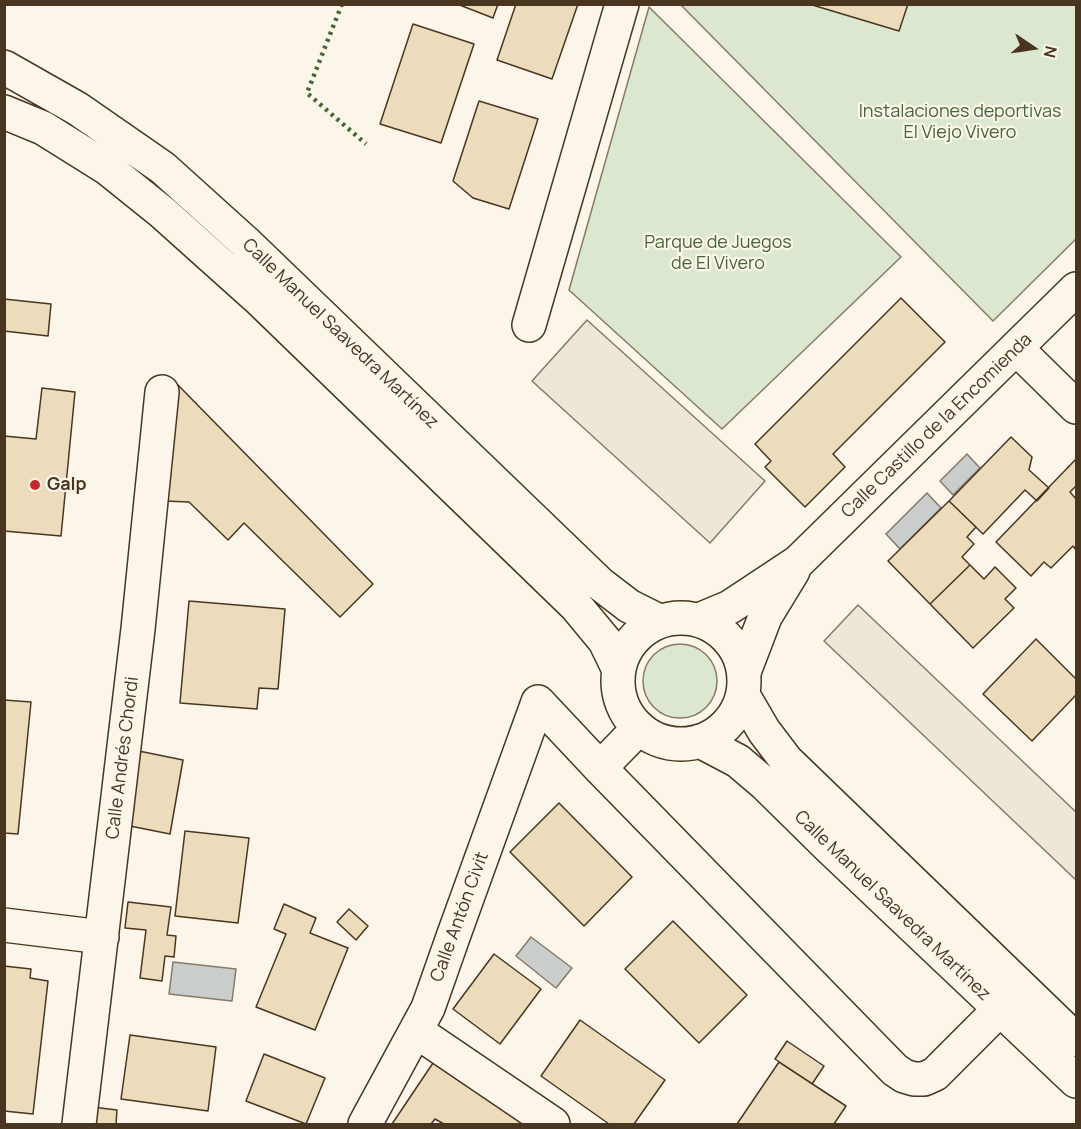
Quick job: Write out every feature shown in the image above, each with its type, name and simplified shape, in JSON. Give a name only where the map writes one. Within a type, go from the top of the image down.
[{"type":"street","points":[[529,326],[622,4]]},
{"type":"street","name":"Calle Manuel Saavedra Martínez","points":[[4,67],[78,109],[163,168],[253,250],[599,583],[629,606],[659,621]]},
{"type":"street","name":"Calle Manuel Saavedra Martínez","points":[[4,112],[43,128],[107,168],[172,221],[259,300],[576,606],[605,641],[619,670]]},
{"type":"street","name":"Calle Castillo de la Encomienda","points":[[699,620],[730,607],[798,562],[1077,289]]},
{"type":"street","points":[[1016,348],[1077,407]]},
{"type":"street","name":"Calle Andrés Chordi","points":[[79,1125],[138,629],[162,392]]},
{"type":"street","name":"Calle Castillo de la Encomienda","points":[[743,683],[765,617],[798,562]]},
{"type":"street","points":[[679,617],[699,620],[717,628],[732,643],[741,661],[743,683],[739,707],[723,728],[700,741],[684,744],[668,743],[652,738],[639,728],[626,712],[619,692],[619,670],[622,657],[628,645],[647,627],[659,621],[679,617]]},
{"type":"street","name":"Calle Manuel Saavedra Martínez","points":[[743,683],[764,731],[786,760],[1077,1040]]},
{"type":"street","name":"Calle Antón Civit","points":[[365,1125],[428,1008],[538,702],[600,768]]},
{"type":"street","points":[[639,728],[600,768],[895,1070],[904,1076],[914,1078],[924,1079],[935,1074],[1000,1008]]},
{"type":"street","name":"Calle Manuel Saavedra Martínez","points":[[700,741],[738,761],[765,784],[1077,1081]]},
{"type":"street","points":[[4,925],[102,937]]},
{"type":"street","points":[[416,1031],[553,1125]]},
{"type":"green space","name":"Instalaciones deportivas El Viejo Vivero","points":[[681,5],[1076,5],[1076,239],[993,321]]},
{"type":"green space","name":"Parque de Juegos de El Vivero","points":[[649,7],[901,257],[722,429],[569,290]]},
{"type":"green space","points":[[680,644],[701,650],[711,660],[717,681],[711,702],[701,712],[680,718],[659,712],[649,702],[643,681],[649,660],[659,650]]},
{"type":"shaded area","points":[[587,320],[765,481],[710,543],[532,381]]},
{"type":"shaded area","points":[[967,454],[980,468],[953,495],[940,481]]},
{"type":"shaded area","points":[[927,493],[941,508],[900,549],[886,534]]},
{"type":"shaded area","points":[[858,605],[1076,812],[1076,880],[824,641]]},
{"type":"shaded area","points":[[531,937],[572,968],[556,988],[516,956]]},
{"type":"shaded area","points":[[173,962],[236,969],[232,1001],[169,994]]},
{"type":"building","points":[[457,4],[498,4],[493,18]]},
{"type":"building","points":[[516,4],[578,4],[552,79],[497,60]]},
{"type":"building","points":[[809,4],[908,4],[899,31]]},
{"type":"building","points":[[413,24],[474,44],[441,143],[380,124]]},
{"type":"building","points":[[479,101],[538,119],[509,209],[473,198],[453,181]]},
{"type":"building","points":[[901,298],[945,342],[833,454],[845,467],[805,507],[765,467],[771,461],[755,444]]},
{"type":"building","points":[[4,299],[51,304],[48,336],[4,331]]},
{"type":"building","points":[[178,385],[373,584],[340,617],[244,523],[228,540],[189,502],[165,501]]},
{"type":"building","name":"Galp","points":[[42,388],[75,392],[61,536],[4,531],[4,436],[36,439]]},
{"type":"building","points":[[1011,437],[1032,457],[1029,470],[1049,488],[1037,501],[1025,490],[983,534],[949,501]]},
{"type":"building","points":[[1076,459],[1076,486],[1070,492],[1076,499],[1076,550],[1073,546],[1051,568],[1044,562],[1031,576],[996,542]]},
{"type":"building","points":[[949,501],[976,527],[967,537],[974,544],[962,557],[970,565],[930,604],[888,561]]},
{"type":"building","points":[[970,565],[984,579],[995,567],[1016,588],[1005,599],[1014,608],[973,648],[930,604]]},
{"type":"building","points":[[189,601],[285,609],[278,689],[259,688],[257,709],[180,703]]},
{"type":"building","points":[[1036,639],[1076,679],[1076,695],[1032,741],[983,694]]},
{"type":"building","points":[[4,700],[31,702],[18,834],[4,833]]},
{"type":"building","points":[[134,750],[183,760],[170,834],[125,825]]},
{"type":"building","points":[[559,803],[632,877],[584,926],[510,852]]},
{"type":"building","points":[[185,831],[249,838],[238,923],[175,916]]},
{"type":"building","points":[[128,902],[171,907],[167,935],[176,936],[174,957],[165,956],[162,981],[140,978],[146,930],[125,928]]},
{"type":"building","points":[[284,904],[316,918],[310,933],[348,948],[315,1030],[256,1007],[286,934],[274,929]]},
{"type":"building","points":[[349,909],[368,926],[356,940],[337,922]]},
{"type":"building","points":[[673,921],[747,995],[699,1043],[625,969]]},
{"type":"building","points":[[494,954],[541,989],[500,1044],[453,1009]]},
{"type":"building","points":[[4,966],[31,969],[30,978],[48,981],[33,1114],[4,1111]]},
{"type":"building","points":[[580,1020],[665,1080],[634,1124],[609,1124],[541,1076]]},
{"type":"building","points":[[130,1035],[216,1047],[208,1111],[121,1099]]},
{"type":"building","points":[[787,1041],[824,1066],[812,1084],[775,1059]]},
{"type":"building","points":[[264,1054],[325,1078],[306,1124],[246,1101]]},
{"type":"building","points":[[779,1062],[846,1106],[834,1124],[737,1124]]},
{"type":"building","points":[[433,1063],[527,1124],[444,1124],[435,1119],[431,1124],[392,1124]]},
{"type":"building","points":[[92,1107],[117,1110],[116,1124],[89,1124]]},
{"type":"hedge","points":[[342,4],[307,93],[366,144]]},
{"type":"place","name":"Galp","points":[[35,485]]}]
